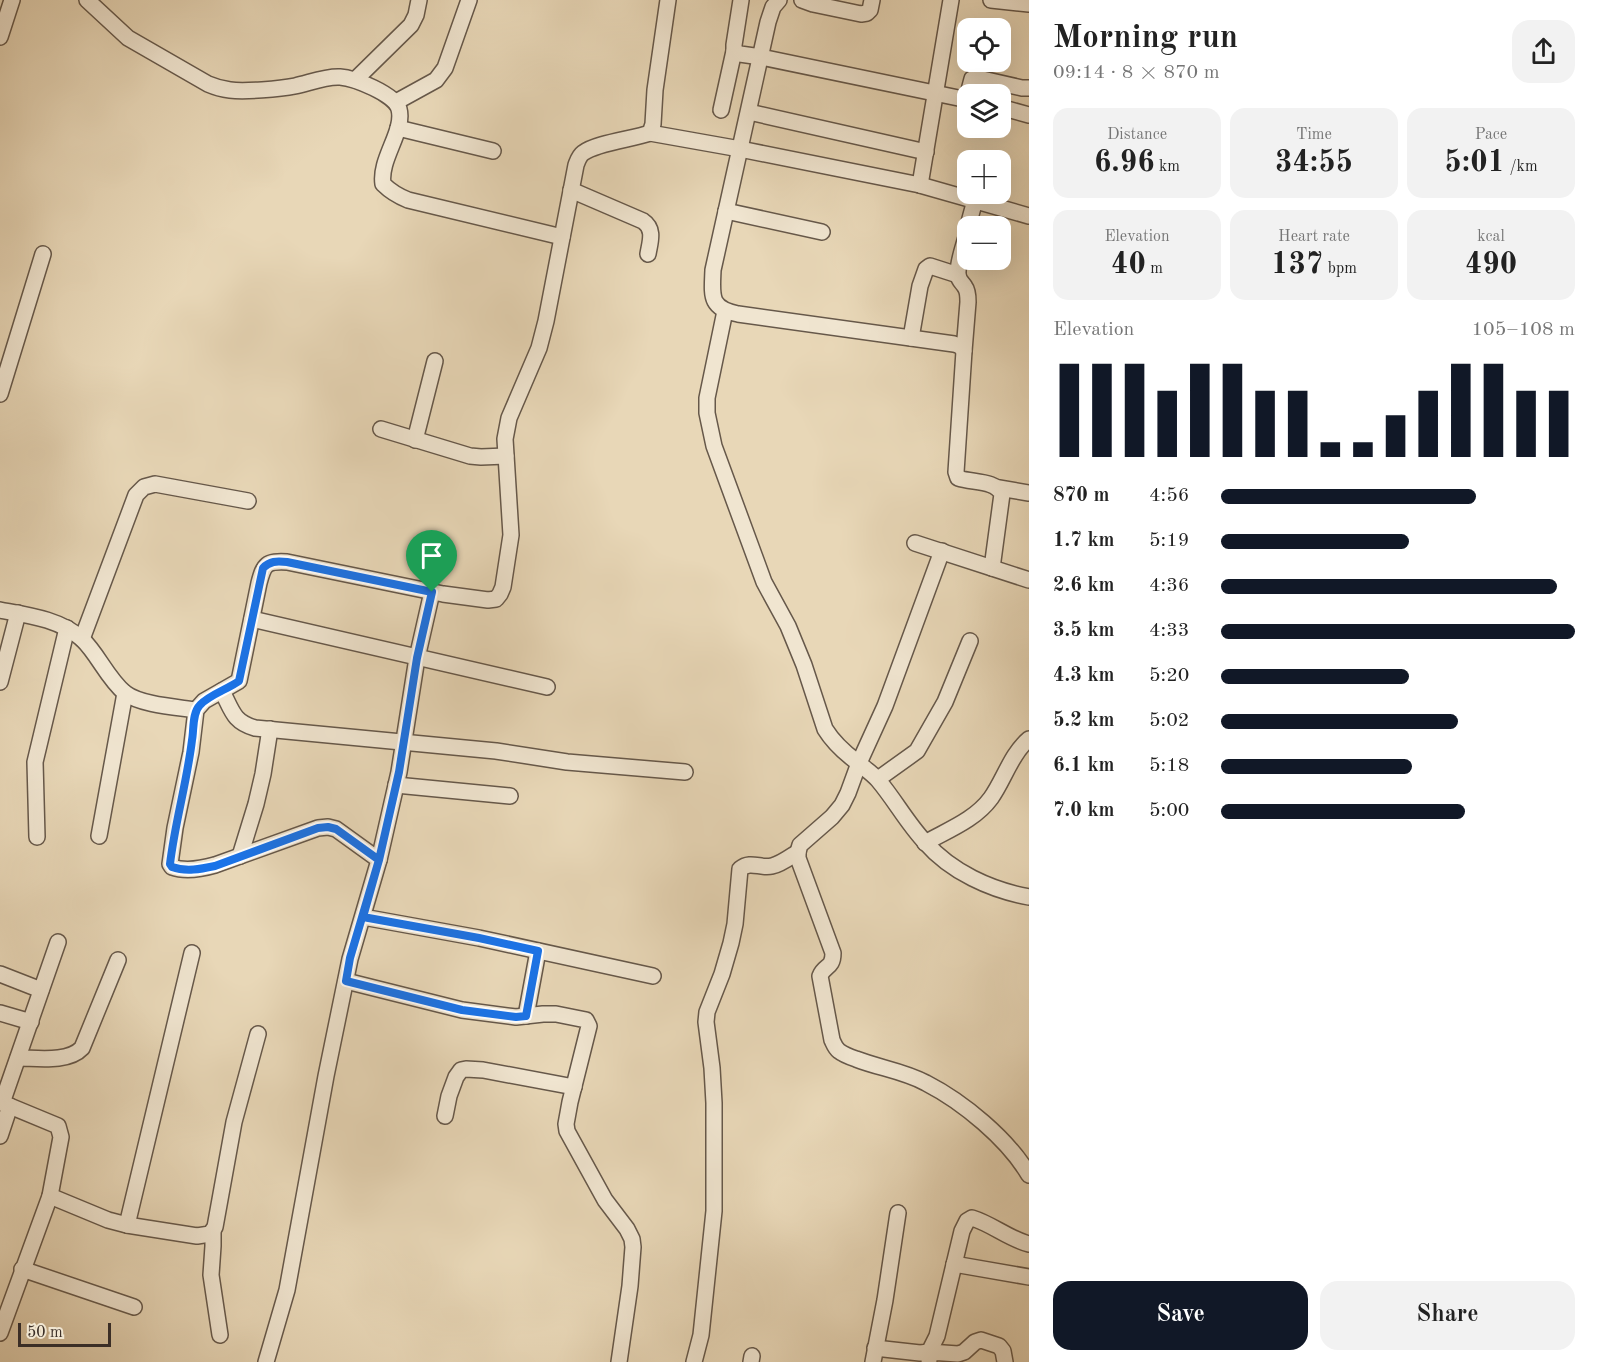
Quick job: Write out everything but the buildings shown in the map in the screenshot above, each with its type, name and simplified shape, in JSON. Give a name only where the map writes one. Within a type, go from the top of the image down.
[{"type":"street","points":[[0,37],[12,0]]},
{"type":"street","points":[[87,0],[128,38],[208,84],[221,89],[232,91],[290,87],[341,77],[377,90],[396,102],[399,108],[398,128],[382,172],[383,184],[396,195],[408,200],[562,237]]},
{"type":"street","points":[[354,80],[411,25],[419,0]]},
{"type":"street","points":[[396,102],[436,80],[445,68],[469,0]]},
{"type":"street","points":[[650,133],[668,0]]},
{"type":"street","points":[[721,110],[734,51],[741,0]]},
{"type":"street","points":[[779,0],[773,7],[768,22],[713,270],[714,299],[725,311],[954,344],[960,346],[964,351]]},
{"type":"street","points":[[802,0],[861,14],[870,10],[872,0]]},
{"type":"street","points":[[920,185],[951,0]]},
{"type":"street","points":[[991,0],[1029,4]]},
{"type":"street","points":[[734,51],[957,96]]},
{"type":"street","points":[[970,84],[972,79],[978,78],[1004,84]]},
{"type":"street","points":[[1011,86],[1029,88]]},
{"type":"street","points":[[1011,110],[1029,114]]},
{"type":"street","points":[[749,112],[926,152]]},
{"type":"street","points":[[398,128],[493,152]]},
{"type":"street","points":[[379,860],[336,829],[328,827],[318,828],[215,866],[200,869],[172,867],[170,864],[175,828],[191,752],[196,710],[204,701],[239,681],[263,568],[268,563],[287,562],[432,592],[488,600],[496,599],[500,594],[505,578],[511,535],[506,426],[538,348],[546,321],[578,158],[596,147],[650,133],[920,185],[957,195]]},
{"type":"street","points":[[571,190],[649,225],[651,231],[648,254]]},
{"type":"street","points":[[988,204],[1029,216]]},
{"type":"street","points":[[726,212],[822,232]]},
{"type":"street","points":[[0,394],[43,254]]},
{"type":"street","points":[[911,338],[920,286],[926,269],[930,266],[958,275]]},
{"type":"street","points":[[958,270],[960,282],[968,293],[956,472],[958,478],[1029,493]]},
{"type":"street","points":[[725,311],[707,398],[707,413],[714,446],[760,574],[788,626],[804,665],[825,729],[831,738],[878,779],[898,809],[925,843],[938,855],[964,874],[990,886],[1029,897]]},
{"type":"street","points":[[415,440],[435,361]]},
{"type":"street","points":[[381,429],[470,456],[507,456]]},
{"type":"street","points":[[82,639],[136,495],[144,487],[155,484],[248,501]]},
{"type":"street","points":[[992,568],[1002,501],[999,488]]},
{"type":"street","points":[[915,543],[1029,580]]},
{"type":"street","points":[[942,551],[885,706],[842,805],[800,846],[798,852],[800,865],[833,953],[833,961],[830,966],[821,971],[820,976],[835,1047],[841,1053],[862,1062],[913,1076],[965,1107],[1010,1148],[1029,1175]]},
{"type":"street","points":[[266,1362],[287,1290],[350,958],[379,860],[396,785],[417,658],[432,592]]},
{"type":"street","points":[[0,610],[51,621],[68,628],[82,639],[125,693],[145,701],[196,710]]},
{"type":"street","points":[[0,682],[18,613]]},
{"type":"street","points":[[252,619],[547,687]]},
{"type":"street","points":[[37,837],[35,762],[68,628]]},
{"type":"street","points":[[878,779],[917,751],[945,702],[970,641]]},
{"type":"street","points":[[222,691],[237,719],[243,725],[255,728],[404,741],[496,751],[567,762],[686,772]]},
{"type":"street","points":[[99,836],[125,693]]},
{"type":"street","points":[[240,856],[259,794],[270,729]]},
{"type":"street","points":[[925,843],[970,819],[984,807],[1029,739]]},
{"type":"street","points":[[396,785],[510,796]]},
{"type":"street","points":[[694,1362],[701,1335],[714,1211],[714,1103],[707,1012],[731,943],[740,869],[744,865],[752,864],[773,866],[798,852]]},
{"type":"street","points":[[363,917],[479,938],[653,976]]},
{"type":"street","points":[[0,1136],[4,1104],[58,942]]},
{"type":"street","points":[[526,1016],[538,951]]},
{"type":"street","points":[[127,1225],[192,953]]},
{"type":"street","points":[[18,1058],[63,1058],[78,1053],[117,960]]},
{"type":"street","points":[[0,974],[41,990]]},
{"type":"street","points":[[346,981],[462,1010],[516,1017],[556,1014],[586,1020],[589,1026],[566,1124],[567,1131],[605,1200],[632,1239],[630,1286],[619,1362]]},
{"type":"street","points":[[0,1014],[31,1022]]},
{"type":"street","points":[[220,1335],[212,1292],[213,1232],[234,1122],[258,1034]]},
{"type":"street","points":[[445,1116],[449,1096],[461,1070],[483,1070],[574,1087]]},
{"type":"street","points":[[0,1333],[50,1196],[61,1137],[58,1126],[52,1122],[4,1104]]},
{"type":"street","points":[[50,1196],[108,1220],[127,1225],[197,1236],[207,1236],[213,1232]]},
{"type":"street","points":[[898,1213],[874,1355],[920,1353],[929,1357],[958,1354],[981,1340],[999,1346],[1003,1351],[1005,1362]]},
{"type":"street","points":[[929,1357],[937,1336],[962,1231],[967,1221],[972,1218],[980,1220],[1029,1244]]},
{"type":"street","points":[[954,1264],[1029,1276]]},
{"type":"street","points":[[22,1269],[134,1307]]},
{"type":"route","points":[[432,592],[287,562],[275,561],[263,568],[239,681],[204,701],[196,710],[191,752],[170,864],[172,867],[184,870],[215,866],[318,828],[336,829],[379,860],[363,917],[538,951],[526,1016],[516,1017],[462,1010],[346,981],[350,958],[379,860],[399,772],[417,658],[432,592]]}]
